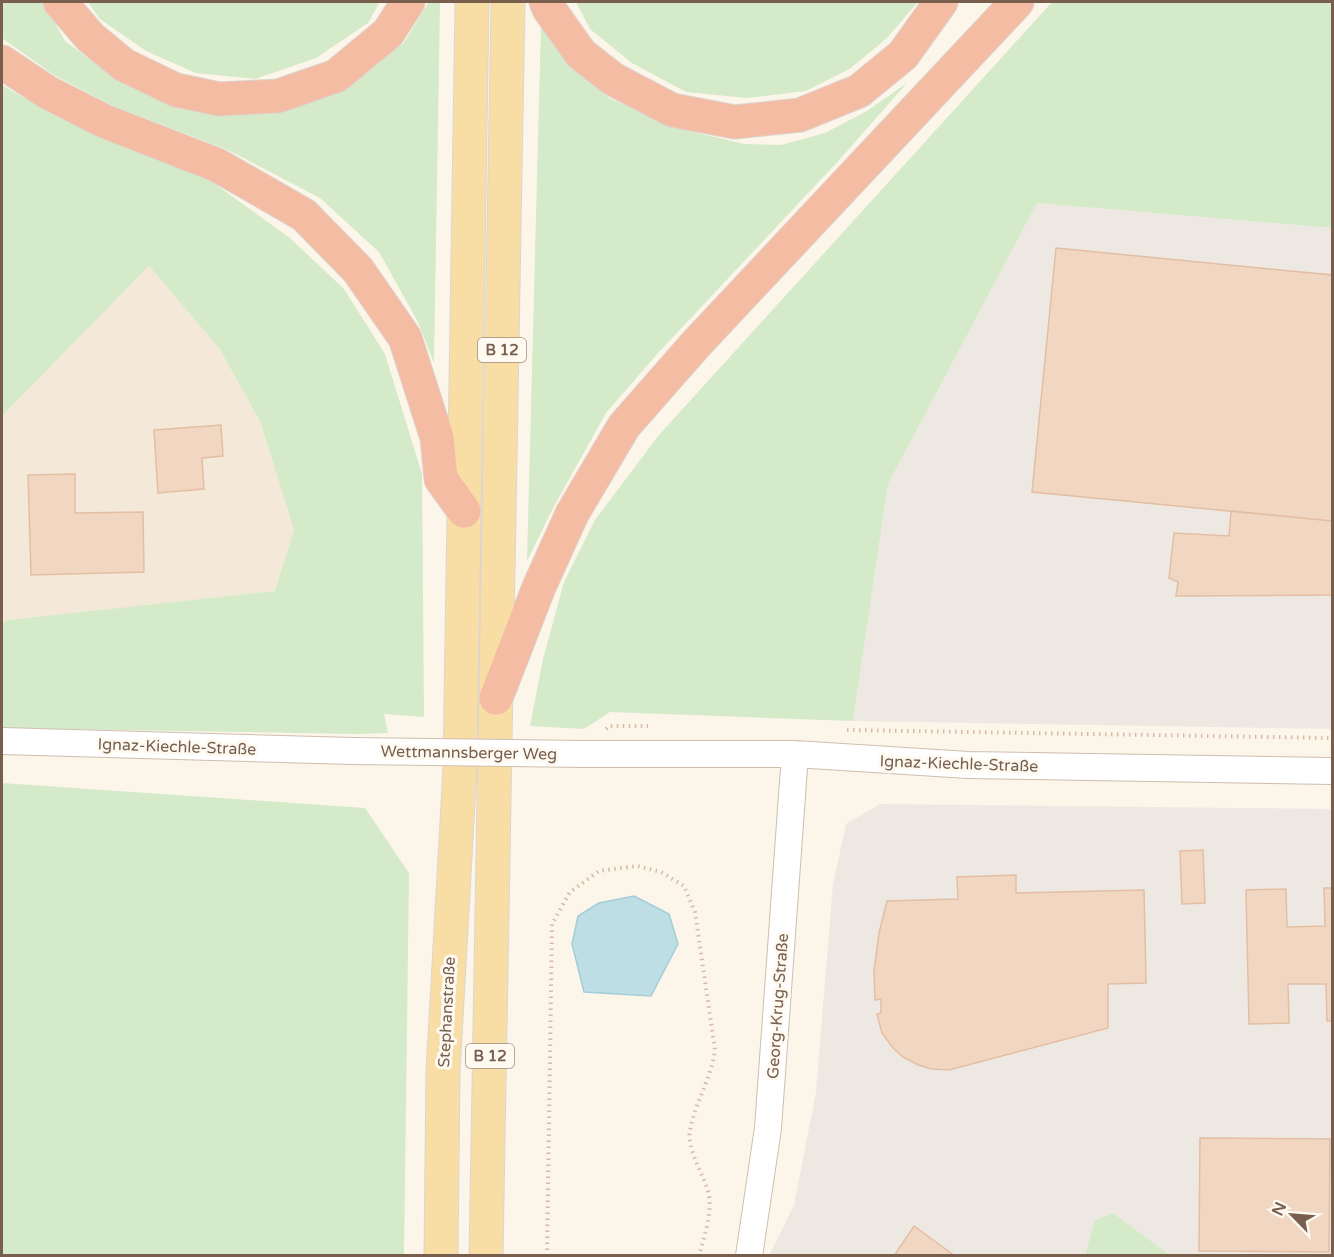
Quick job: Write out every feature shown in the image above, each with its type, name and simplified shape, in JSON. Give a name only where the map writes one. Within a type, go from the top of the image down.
[{"type":"highway","points":[[60,2],[90,37],[124,65],[176,90],[219,99],[278,96],[336,76],[388,33],[408,2]]},
{"type":"highway","points":[[546,2],[581,54],[613,79],[672,110],[735,122],[800,116],[859,91],[903,55],[941,2]]},
{"type":"highway","points":[[496,698],[539,587],[572,514],[624,426],[696,344],[1017,2]]},
{"type":"highway","points":[[2,62],[47,92],[104,121],[217,165],[304,215],[358,270],[405,338],[437,438],[441,479],[464,511]]},
{"type":"main road","name":"B 12","points":[[464,511],[472,2]]},
{"type":"main road","name":"B 12","points":[[486,1256],[508,2]]},
{"type":"main road","name":"Stephanstraße","points":[[441,1256],[443,1072],[460,768],[464,511]]},
{"type":"street","name":"Ignaz-Kiechle-Straße","points":[[2,741],[353,751]]},
{"type":"street","name":"Wettmannsberger Weg","points":[[353,751],[586,754]]},
{"type":"street","name":"Ignaz-Kiechle-Straße","points":[[586,754],[795,754],[968,765],[1332,771]]},
{"type":"street","name":"Georg-Krug-Straße","points":[[749,1256],[768,1128],[795,754]]},
{"type":"path","points":[[609,726],[656,726]]},
{"type":"path","points":[[844,730],[1332,738]]},
{"type":"path","points":[[547,1256],[552,924],[570,892],[598,871],[637,867],[661,872],[684,886],[695,912],[715,1050],[713,1066],[689,1132],[694,1155],[709,1197],[707,1228],[699,1256]]},
{"type":"shaded area","points":[[1037,203],[1332,228],[1332,729],[853,721],[888,484]]},
{"type":"shaded area","points":[[149,266],[219,348],[260,421],[294,530],[276,591],[8,620],[2,623],[2,416]]},
{"type":"shaded area","points":[[880,804],[1332,809],[1332,1255],[1170,1255],[1113,1213],[1095,1220],[1085,1255],[769,1256],[794,1205],[816,1092],[833,884],[846,824]]},
{"type":"green space","points":[[2,2],[43,2],[65,41],[125,85],[180,109],[254,114],[326,95],[403,44],[429,2],[440,2],[434,363],[418,322],[379,252],[320,198],[228,150],[111,105],[54,75],[2,38]]},
{"type":"green space","points":[[88,2],[380,2],[368,23],[316,58],[255,79],[196,73],[146,51],[100,19]]},
{"type":"green space","points":[[576,2],[918,2],[887,38],[851,68],[806,91],[747,98],[686,92],[632,63],[590,29]]},
{"type":"green space","points":[[1052,2],[1332,2],[1332,228],[1037,203],[888,484],[853,721],[610,712],[584,729],[530,726],[543,659],[564,582],[595,520],[659,435]]},
{"type":"green space","points":[[541,25],[561,54],[609,98],[678,128],[744,144],[781,145],[825,133],[867,111],[907,83],[841,158],[658,353],[606,413],[553,508],[527,561]]},
{"type":"green space","points":[[2,85],[38,106],[208,179],[290,238],[344,289],[385,354],[422,474],[424,717],[384,714],[388,733],[358,734],[2,728],[2,623],[8,620],[275,591],[294,530],[260,421],[219,348],[149,266],[2,416]]},
{"type":"green space","points":[[2,783],[365,808],[409,873],[404,1255],[2,1255]]},
{"type":"green space","points":[[1113,1213],[1170,1255],[1085,1255],[1095,1220]]},
{"type":"water","points":[[634,896],[669,914],[678,944],[651,996],[584,992],[572,944],[578,916],[599,903]]},
{"type":"building","points":[[1056,248],[1332,275],[1332,521],[1032,492]]},
{"type":"building","points":[[221,425],[223,456],[202,458],[204,489],[158,493],[154,430]]},
{"type":"building","points":[[75,474],[75,513],[143,512],[144,572],[31,575],[28,475]]},
{"type":"building","points":[[1231,511],[1332,521],[1332,595],[1176,596],[1178,582],[1169,578],[1174,533],[1229,536]]},
{"type":"building","points":[[1203,850],[1205,903],[1182,904],[1180,851]]},
{"type":"building","points":[[1016,875],[1016,893],[1144,890],[1146,983],[1108,984],[1108,1028],[949,1070],[932,1069],[903,1057],[882,1033],[877,1014],[881,1013],[881,999],[875,1000],[874,971],[879,933],[887,901],[958,899],[957,877]]},
{"type":"building","points":[[1324,888],[1332,888],[1332,1021],[1327,1021],[1326,984],[1288,984],[1289,1023],[1249,1024],[1246,890],[1286,889],[1287,927],[1325,926]]},
{"type":"building","points":[[1200,1138],[1330,1139],[1329,1252],[1199,1251]]},
{"type":"building","points":[[914,1226],[955,1256],[894,1256]]}]
